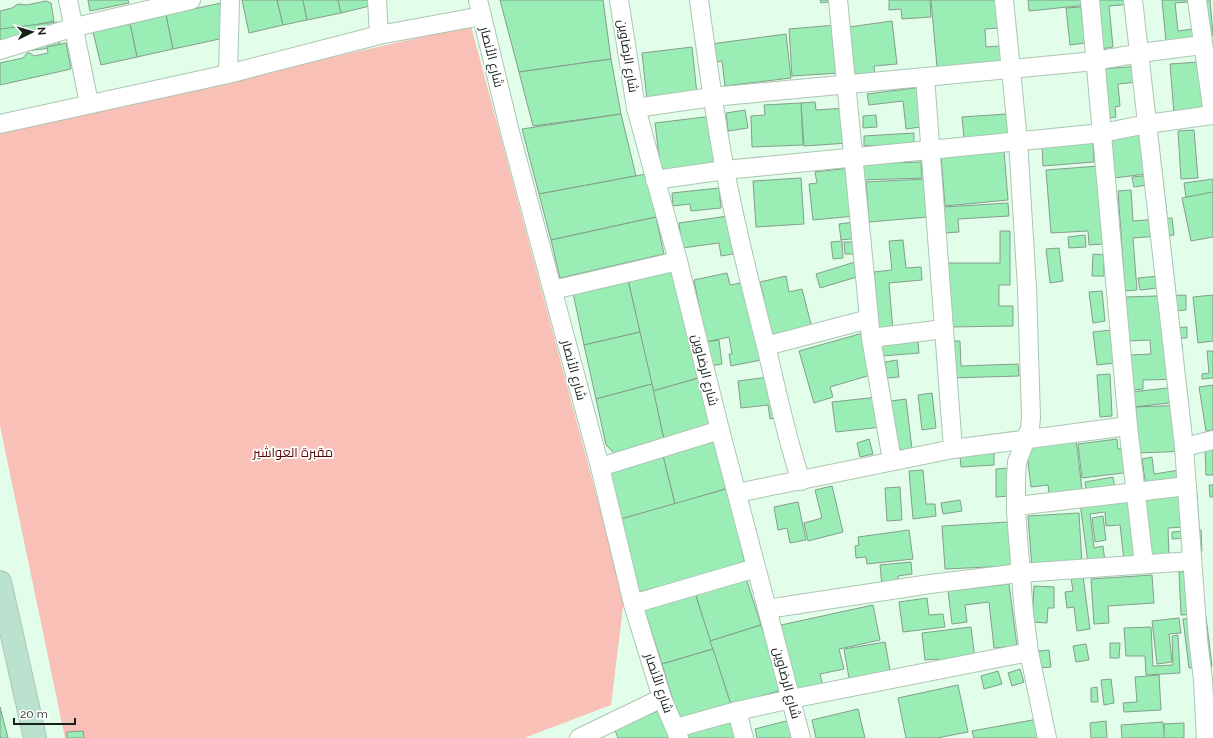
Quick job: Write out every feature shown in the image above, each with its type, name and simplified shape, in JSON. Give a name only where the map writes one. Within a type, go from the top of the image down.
[{"type":"street","points":[[68,0],[89,103]]},
{"type":"street","points":[[0,50],[140,6],[191,0]]},
{"type":"street","points":[[228,74],[230,0]]},
{"type":"street","points":[[377,0],[380,35]]},
{"type":"street","name":"شارع الرضاوين","points":[[619,0],[636,108],[678,261],[720,430],[802,738]]},
{"type":"street","points":[[699,0],[712,97],[725,170],[747,275],[791,450],[801,481]]},
{"type":"street","points":[[838,0],[871,338],[892,461]]},
{"type":"street","points":[[1004,0],[1018,141],[1027,288],[1031,417],[1030,428],[1017,462],[1016,476],[1016,506],[1020,574],[1029,652],[1048,738]]},
{"type":"street","points":[[1090,0],[1128,426],[1144,564]]},
{"type":"street","points":[[1133,0],[1184,447],[1192,561],[1206,638],[1203,680],[1206,738]]},
{"type":"street","points":[[655,180],[725,170],[1102,133],[1147,124],[1213,114],[1202,45],[1197,0]]},
{"type":"street","points":[[0,124],[89,103],[228,74],[480,8]]},
{"type":"street","name":"شارع الأنصار","points":[[480,8],[510,132],[600,467],[633,604],[662,698],[677,733]]},
{"type":"street","points":[[636,108],[712,97],[1095,61],[1140,53],[1202,45]]},
{"type":"street","points":[[925,77],[953,449]]},
{"type":"street","points":[[553,290],[678,261]]},
{"type":"street","points":[[766,346],[869,319]]},
{"type":"street","points":[[871,338],[944,329]]},
{"type":"street","points":[[737,493],[953,449],[1128,426]]},
{"type":"street","points":[[600,467],[720,430]]},
{"type":"street","points":[[1184,447],[1213,440]]},
{"type":"street","points":[[1016,506],[1187,486]]},
{"type":"street","points":[[768,609],[930,584],[1020,574],[1192,561]]},
{"type":"street","points":[[633,604],[756,568]]},
{"type":"street","points":[[0,582],[8,649],[35,738]]},
{"type":"street","points":[[677,733],[737,710],[1029,652]]},
{"type":"street","points":[[579,738],[609,732],[662,698]]},
{"type":"street","points":[[737,710],[744,738]]},
{"type":"green space","name":"مقبرة العواشير","points":[[471,26],[624,599],[611,705],[524,738],[65,738],[0,426],[0,132]]},
{"type":"building","points":[[88,0],[128,0],[129,3],[90,11]]},
{"type":"building","points":[[242,0],[277,0],[283,25],[249,33]]},
{"type":"building","points":[[277,0],[303,0],[307,20],[283,25]]},
{"type":"building","points":[[303,0],[338,0],[341,13],[307,20]]},
{"type":"building","points":[[338,0],[377,0],[378,4],[341,13]]},
{"type":"building","points":[[500,0],[603,0],[611,59],[519,72]]},
{"type":"building","points":[[820,0],[835,0],[835,1],[821,3]]},
{"type":"building","points":[[889,0],[930,0],[931,17],[902,19],[901,9],[889,10]]},
{"type":"building","points":[[931,0],[996,0],[999,28],[985,29],[986,47],[1000,46],[1002,62],[937,67]]},
{"type":"building","points":[[1028,0],[1087,0],[1087,5],[1029,11]]},
{"type":"building","points":[[1096,0],[1132,0],[1133,4],[1109,6],[1113,47],[1101,49]]},
{"type":"building","points":[[1162,0],[1210,0],[1213,35],[1204,36],[1200,1],[1175,3],[1178,31],[1193,29],[1195,39],[1166,42]]},
{"type":"building","points":[[46,1],[51,3],[54,21],[0,32],[0,11],[12,8],[18,4],[27,5]]},
{"type":"building","points":[[221,3],[229,37],[173,49],[166,15]]},
{"type":"building","points":[[1081,7],[1085,43],[1070,45],[1066,8]]},
{"type":"building","points":[[166,15],[173,49],[137,57],[130,24]]},
{"type":"building","points":[[892,21],[897,64],[874,66],[875,77],[855,79],[849,27]]},
{"type":"building","points":[[57,22],[60,47],[0,54],[0,29]]},
{"type":"building","points":[[130,24],[137,57],[101,65],[93,32]]},
{"type":"building","points":[[836,25],[840,73],[792,76],[789,29]]},
{"type":"building","points":[[786,34],[791,78],[725,86],[722,61],[714,62],[711,44]]},
{"type":"building","points":[[66,43],[71,69],[0,85],[0,63],[23,58],[27,53],[34,56],[48,53],[47,47]]},
{"type":"building","points":[[692,47],[697,94],[647,100],[642,53]]},
{"type":"building","points":[[611,59],[621,114],[533,126],[519,72]]},
{"type":"building","points":[[1213,61],[1213,111],[1174,114],[1170,64]]},
{"type":"building","points":[[1149,65],[1138,82],[1118,84],[1120,106],[1115,107],[1116,117],[1108,118],[1104,69]]},
{"type":"building","points":[[923,87],[928,126],[906,129],[903,101],[869,105],[867,94]]},
{"type":"building","points":[[815,102],[816,110],[847,108],[849,143],[804,146],[801,103]]},
{"type":"building","points":[[801,103],[803,145],[752,147],[751,116],[765,115],[764,105]]},
{"type":"building","points":[[745,110],[748,128],[728,131],[726,113]]},
{"type":"building","points":[[621,114],[636,176],[539,194],[522,129]]},
{"type":"building","points":[[1007,114],[1008,135],[964,138],[962,117]]},
{"type":"building","points":[[876,115],[877,127],[863,128],[863,116]]},
{"type":"building","points":[[713,116],[719,167],[661,174],[655,123]]},
{"type":"building","points":[[1194,130],[1198,178],[1181,179],[1178,131]]},
{"type":"building","points":[[1157,132],[1162,172],[1114,178],[1109,138]]},
{"type":"building","points":[[914,133],[914,144],[864,146],[864,136]]},
{"type":"building","points":[[1093,142],[1094,162],[1043,166],[1042,146]]},
{"type":"building","points":[[1004,151],[1008,200],[945,206],[941,156]]},
{"type":"building","points":[[921,162],[922,178],[862,180],[862,164]]},
{"type":"building","points":[[1099,166],[1104,244],[1089,245],[1088,231],[1051,233],[1046,170]]},
{"type":"building","points":[[850,168],[855,216],[813,220],[809,184],[817,183],[815,172]]},
{"type":"building","points":[[646,174],[656,217],[551,240],[539,194]]},
{"type":"building","points":[[1162,174],[1167,214],[1152,216],[1148,185],[1134,187],[1132,177]]},
{"type":"building","points":[[801,178],[804,224],[756,227],[753,181]]},
{"type":"building","points":[[926,179],[928,217],[869,222],[866,182]]},
{"type":"building","points":[[1213,179],[1213,194],[1186,197],[1184,183]]},
{"type":"building","points":[[719,188],[721,208],[691,211],[690,204],[673,206],[672,193]]},
{"type":"building","points":[[1131,190],[1133,221],[1172,218],[1174,235],[1133,238],[1137,290],[1125,291],[1118,191]]},
{"type":"building","points":[[1213,192],[1213,237],[1191,241],[1182,198]]},
{"type":"building","points":[[1008,203],[1009,216],[958,219],[959,232],[945,233],[943,207]]},
{"type":"building","points":[[728,216],[733,254],[721,256],[719,243],[682,248],[679,223]]},
{"type":"building","points":[[656,217],[664,254],[560,278],[551,240]]},
{"type":"building","points":[[855,222],[858,238],[841,240],[839,224]]},
{"type":"building","points":[[1000,231],[1010,231],[1010,285],[999,285],[999,306],[1013,306],[1013,326],[949,327],[948,263],[1000,263]]},
{"type":"building","points":[[1085,235],[1086,247],[1069,248],[1068,237]]},
{"type":"building","points":[[1169,235],[1175,286],[1140,290],[1138,278],[1159,276],[1154,237]]},
{"type":"building","points":[[903,240],[906,268],[921,267],[922,280],[889,283],[893,331],[879,332],[874,272],[892,270],[889,241]]},
{"type":"building","points":[[842,241],[843,258],[833,259],[831,242]]},
{"type":"building","points":[[844,242],[857,242],[858,254],[845,254]]},
{"type":"building","points":[[1059,248],[1063,281],[1050,283],[1046,249]]},
{"type":"building","points":[[1093,254],[1104,255],[1104,276],[1092,276]]},
{"type":"building","points":[[855,262],[860,276],[820,288],[816,274]]},
{"type":"building","points":[[676,268],[702,377],[653,391],[628,280]]},
{"type":"building","points":[[727,273],[730,285],[746,282],[761,360],[731,366],[729,354],[732,354],[729,337],[706,342],[694,280]]},
{"type":"building","points":[[786,276],[789,292],[802,289],[812,328],[766,339],[756,300],[764,298],[760,282]]},
{"type":"building","points":[[628,280],[640,332],[584,345],[573,293]]},
{"type":"building","points":[[1102,291],[1105,321],[1093,323],[1089,292]]},
{"type":"building","points":[[1186,295],[1186,310],[1170,311],[1171,328],[1187,327],[1187,338],[1166,338],[1167,345],[1182,344],[1183,379],[1143,380],[1143,389],[1131,390],[1130,355],[1151,354],[1150,340],[1128,341],[1126,297]]},
{"type":"building","points":[[1213,295],[1213,341],[1198,343],[1193,297]]},
{"type":"building","points":[[1111,330],[1115,363],[1097,365],[1093,332]]},
{"type":"building","points":[[640,332],[652,384],[596,399],[584,345]]},
{"type":"building","points":[[863,333],[874,374],[830,387],[833,397],[814,403],[799,351]]},
{"type":"building","points":[[719,340],[722,364],[710,366],[706,342]]},
{"type":"building","points":[[949,341],[960,341],[961,366],[1018,364],[1019,376],[950,378]]},
{"type":"building","points":[[918,342],[919,353],[882,356],[881,345]]},
{"type":"building","points":[[1207,351],[1213,351],[1213,378],[1202,379],[1202,374],[1209,373]]},
{"type":"building","points":[[897,360],[899,377],[887,378],[885,362]]},
{"type":"building","points":[[1110,374],[1112,416],[1100,417],[1097,375]]},
{"type":"building","points":[[702,377],[713,425],[664,440],[653,391]]},
{"type":"building","points":[[769,377],[775,418],[770,419],[768,405],[741,408],[738,381]]},
{"type":"building","points":[[652,384],[664,440],[616,455],[606,445],[596,399]]},
{"type":"building","points":[[1213,385],[1213,430],[1206,431],[1199,387]]},
{"type":"building","points":[[1186,386],[1188,401],[1133,407],[1131,392]]},
{"type":"building","points":[[932,393],[936,428],[922,430],[918,395]]},
{"type":"building","points":[[878,397],[882,427],[836,432],[832,402]]},
{"type":"building","points":[[906,399],[912,449],[897,450],[891,401]]},
{"type":"building","points":[[1188,405],[1190,451],[1138,453],[1136,407]]},
{"type":"building","points":[[869,439],[873,454],[860,457],[857,443]]},
{"type":"building","points":[[1076,439],[1083,497],[1050,500],[1048,485],[1031,487],[1026,445]]},
{"type":"building","points":[[1117,439],[1118,449],[1128,448],[1131,472],[1082,478],[1078,444]]},
{"type":"building","points":[[717,440],[729,488],[675,504],[663,456]]},
{"type":"building","points":[[1205,450],[1213,450],[1213,475],[1206,475]]},
{"type":"building","points":[[994,453],[994,465],[961,467],[960,456]]},
{"type":"building","points":[[663,456],[675,504],[621,519],[609,472]]},
{"type":"building","points":[[1152,457],[1154,474],[1186,469],[1188,481],[1146,487],[1142,459]]},
{"type":"building","points":[[1008,468],[1009,496],[996,497],[996,469]]},
{"type":"building","points":[[923,470],[926,504],[935,504],[936,516],[913,519],[909,471]]},
{"type":"building","points":[[1113,477],[1115,489],[1087,494],[1085,482]]},
{"type":"building","points":[[1209,485],[1213,485],[1213,497],[1210,497]]},
{"type":"building","points":[[832,486],[843,532],[808,541],[804,523],[822,518],[815,490]]},
{"type":"building","points":[[900,487],[902,520],[887,521],[885,488]]},
{"type":"building","points":[[729,488],[745,565],[639,592],[621,519]]},
{"type":"building","points":[[1197,494],[1199,526],[1168,528],[1169,556],[1148,558],[1143,498]]},
{"type":"building","points":[[1133,497],[1141,558],[1124,560],[1120,525],[1106,526],[1105,512],[1090,514],[1094,548],[1103,546],[1105,561],[1088,563],[1080,503]]},
{"type":"building","points":[[960,500],[962,511],[943,514],[941,503]]},
{"type":"building","points":[[798,502],[806,540],[790,543],[787,528],[778,530],[774,507]]},
{"type":"building","points":[[1079,513],[1082,565],[1032,568],[1028,516]]},
{"type":"building","points":[[1103,516],[1106,540],[1095,542],[1092,518]]},
{"type":"building","points":[[1008,522],[1011,566],[945,569],[942,526]]},
{"type":"building","points":[[909,530],[913,559],[867,564],[866,557],[856,558],[855,546],[859,545],[858,537]]},
{"type":"building","points":[[1201,530],[1202,551],[1187,553],[1186,538],[1172,539],[1172,532]]},
{"type":"building","points":[[911,562],[912,574],[898,576],[899,585],[882,587],[880,565]]},
{"type":"building","points":[[1197,571],[1199,614],[1181,615],[1179,572]]},
{"type":"building","points":[[1152,575],[1154,603],[1108,606],[1109,623],[1094,624],[1091,579]]},
{"type":"building","points":[[1083,576],[1090,629],[1077,631],[1074,607],[1067,608],[1065,592],[1073,591],[1071,578]]},
{"type":"building","points":[[746,578],[761,625],[710,641],[695,593]]},
{"type":"building","points":[[1009,584],[1017,646],[994,648],[989,602],[965,605],[967,622],[952,624],[948,591]]},
{"type":"building","points":[[1034,586],[1054,587],[1054,608],[1048,608],[1047,623],[1032,622]]},
{"type":"building","points":[[695,593],[713,649],[662,664],[644,608]]},
{"type":"building","points":[[927,598],[929,615],[943,614],[945,627],[903,632],[899,602]]},
{"type":"building","points":[[873,605],[880,640],[839,649],[844,669],[820,674],[823,687],[795,693],[781,625]]},
{"type":"building","points":[[1206,617],[1212,666],[1189,668],[1183,619]]},
{"type":"building","points":[[1179,618],[1181,633],[1169,634],[1172,662],[1157,664],[1152,621]]},
{"type":"building","points":[[761,625],[782,690],[731,705],[710,641]]},
{"type":"building","points":[[971,627],[975,660],[938,664],[938,659],[925,660],[922,633]]},
{"type":"building","points":[[1151,627],[1153,666],[1173,665],[1172,636],[1178,635],[1180,673],[1146,675],[1145,656],[1126,656],[1124,628]]},
{"type":"building","points":[[885,642],[891,676],[850,684],[844,649]]},
{"type":"building","points":[[1110,643],[1120,643],[1119,658],[1110,658]]},
{"type":"building","points":[[1086,644],[1089,660],[1076,662],[1073,646]]},
{"type":"building","points":[[713,649],[731,705],[679,720],[662,664]]},
{"type":"building","points":[[1049,650],[1051,667],[1040,668],[1038,651]]},
{"type":"building","points":[[1020,669],[1024,682],[1012,686],[1008,673]]},
{"type":"building","points":[[998,671],[1002,684],[984,689],[981,676]]},
{"type":"building","points":[[1159,675],[1161,710],[1124,712],[1123,703],[1137,702],[1135,677]]},
{"type":"building","points":[[1111,679],[1114,703],[1104,705],[1101,680]]},
{"type":"building","points":[[958,685],[968,732],[937,738],[906,738],[898,698]]},
{"type":"building","points":[[1097,687],[1098,702],[1091,702],[1091,688]]},
{"type":"building","points":[[0,707],[8,738],[0,738]]},
{"type":"building","points":[[858,709],[865,738],[816,738],[812,720]]},
{"type":"building","points":[[661,710],[670,738],[618,738],[614,728]]},
{"type":"building","points":[[733,719],[739,738],[688,738],[686,731]]},
{"type":"building","points":[[1038,719],[1041,738],[974,738],[972,731]]},
{"type":"building","points":[[790,720],[794,738],[757,738],[755,729]]},
{"type":"building","points":[[1106,721],[1107,738],[1091,738],[1090,723]]},
{"type":"building","points":[[1163,722],[1165,738],[1122,738],[1121,725]]},
{"type":"building","points":[[1184,723],[1184,738],[1164,738],[1164,724]]},
{"type":"building","points":[[83,731],[84,738],[67,738],[67,732]]}]
